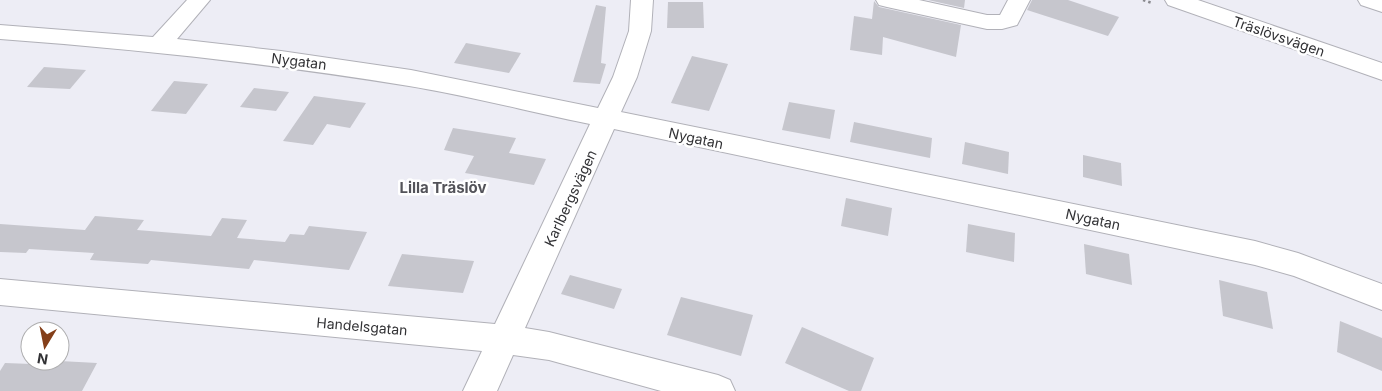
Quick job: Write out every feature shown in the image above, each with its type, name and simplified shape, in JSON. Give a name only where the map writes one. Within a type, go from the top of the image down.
[{"type":"street","points":[[158,45],[199,0]]},
{"type":"street","name":"Karlbergsvägen","points":[[480,391],[606,119],[637,46],[642,0]]},
{"type":"street","points":[[886,0],[987,22],[1002,22],[1009,20],[1019,0]]},
{"type":"street","name":"Träslövsvägen","points":[[1176,0],[1382,72]]},
{"type":"street","name":"Träslövsvägen","points":[[1207,0],[1382,60]]},
{"type":"street","points":[[1369,0],[1382,6]]},
{"type":"street","name":"Nygatan","points":[[0,32],[158,45],[322,64],[411,78],[1255,253],[1298,265],[1382,297]]},
{"type":"street","name":"Handelsgatan","points":[[0,292],[504,339],[549,346],[718,391]]},
{"type":"building","points":[[928,0],[965,0],[964,8]]},
{"type":"building","points":[[1032,0],[1068,0],[1119,17],[1108,36],[1027,10]]},
{"type":"building","points":[[874,1],[879,7],[961,25],[956,57],[883,37],[882,55],[850,50],[854,16],[872,19]]},
{"type":"building","points":[[668,2],[703,2],[704,28],[667,28]]},
{"type":"building","points":[[596,5],[606,7],[601,63],[606,64],[600,84],[573,82]]},
{"type":"building","points":[[466,43],[521,53],[509,73],[454,63]]},
{"type":"building","points":[[692,56],[728,64],[709,111],[671,103]]},
{"type":"building","points":[[44,67],[86,70],[70,89],[27,87]]},
{"type":"building","points":[[174,81],[208,84],[186,114],[151,111]]},
{"type":"building","points":[[254,88],[289,92],[276,111],[240,107]]},
{"type":"building","points":[[314,96],[366,103],[350,128],[327,124],[313,145],[283,141]]},
{"type":"building","points":[[789,102],[835,110],[830,139],[782,130]]},
{"type":"building","points":[[854,122],[932,138],[930,158],[850,142]]},
{"type":"building","points":[[453,128],[516,138],[509,153],[546,159],[534,185],[465,173],[474,156],[444,150]]},
{"type":"building","points":[[965,142],[1009,152],[1008,174],[962,164]]},
{"type":"building","points":[[1083,155],[1121,163],[1122,186],[1083,177]]},
{"type":"building","points":[[846,198],[892,208],[888,236],[841,226]]},
{"type":"building","points":[[95,216],[144,220],[137,230],[211,236],[222,218],[247,220],[237,238],[285,242],[290,234],[304,235],[309,226],[367,232],[349,270],[254,260],[249,269],[151,260],[148,264],[90,260],[94,253],[29,249],[26,253],[0,252],[0,224],[85,230]]},
{"type":"building","points":[[968,224],[1015,233],[1014,262],[966,252]]},
{"type":"building","points":[[1084,244],[1129,254],[1132,285],[1086,274]]},
{"type":"building","points":[[402,254],[474,261],[463,293],[388,286]]},
{"type":"building","points":[[570,275],[622,289],[614,309],[561,294]]},
{"type":"building","points":[[1219,280],[1267,292],[1273,329],[1223,316]]},
{"type":"building","points":[[681,297],[753,315],[741,356],[667,335]]},
{"type":"building","points":[[1340,321],[1382,338],[1382,371],[1337,352]]},
{"type":"building","points":[[802,327],[874,358],[861,391],[849,391],[785,363]]},
{"type":"building","points":[[70,362],[97,363],[82,391],[0,391],[0,371],[5,363],[20,364],[20,371],[70,371]]},
{"type":"district","name":"Lilla Träslöv","points":[[443,187]]}]
